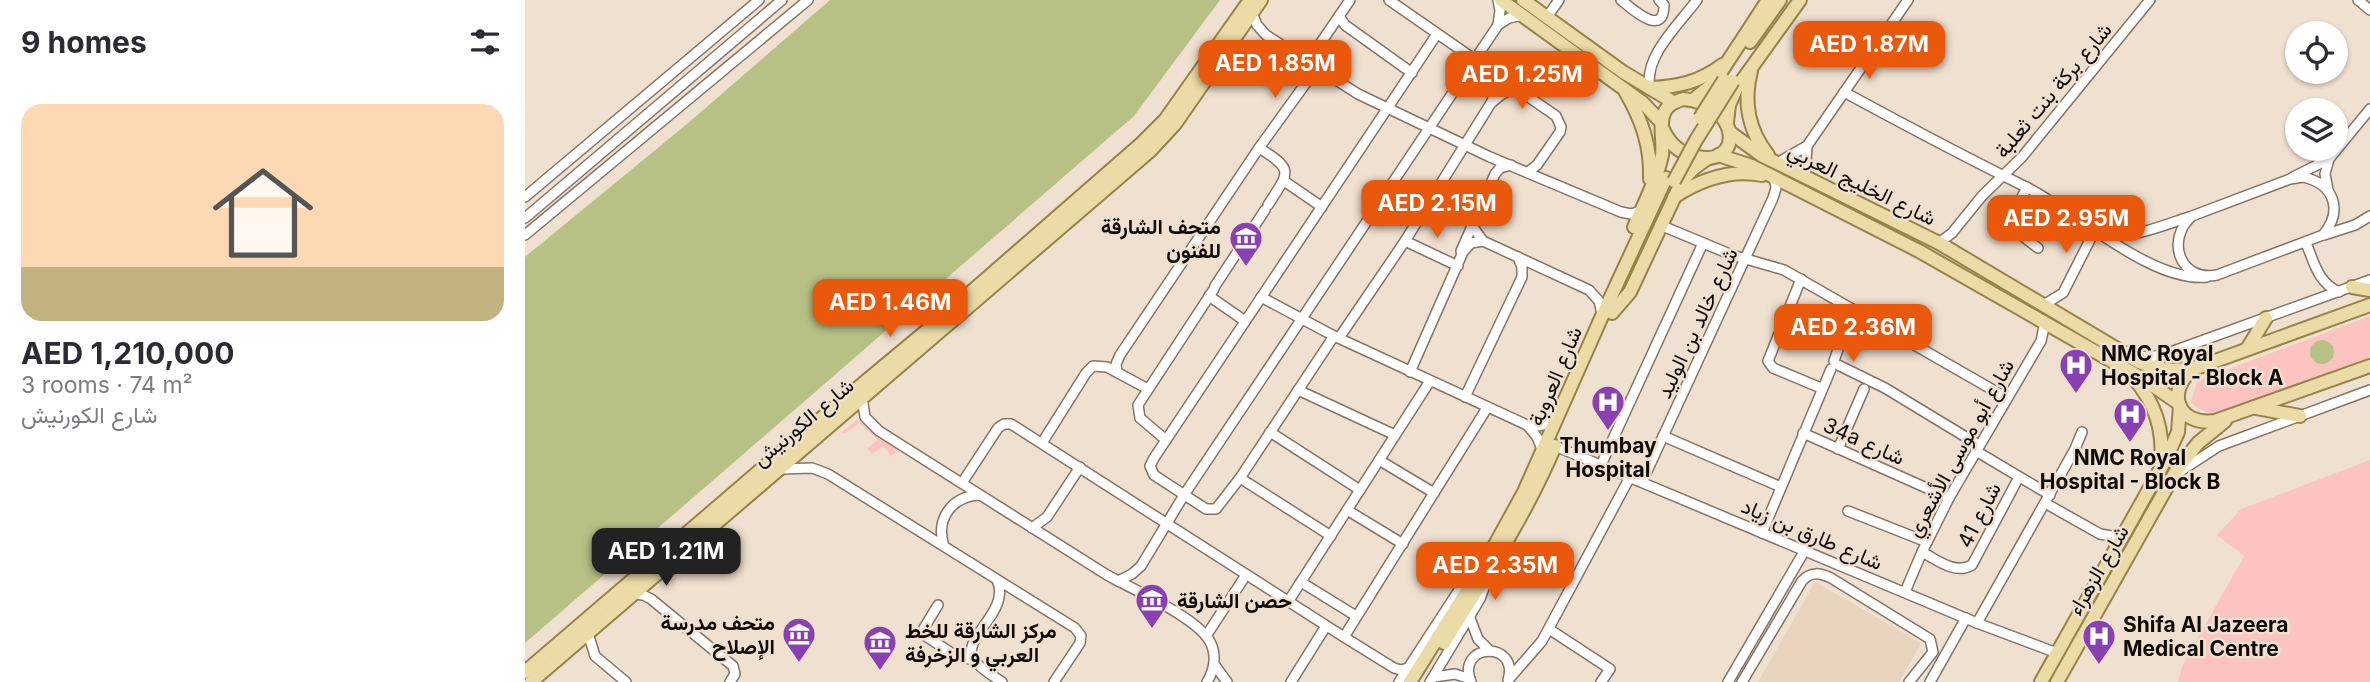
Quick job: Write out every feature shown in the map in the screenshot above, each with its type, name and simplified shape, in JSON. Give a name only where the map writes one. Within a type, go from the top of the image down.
[{"type":"main road","name":"شارع الكورنيش","points":[[525,672],[806,430],[931,327],[1142,143],[1165,120],[1251,6],[1261,0]]},
{"type":"main road","points":[[1499,0],[1648,106],[1676,148],[1692,156],[1713,157]]},
{"type":"main road","points":[[1523,0],[1623,72],[1673,102]]},
{"type":"main road","points":[[1728,80],[1780,0]]},
{"type":"main road","points":[[1728,80],[1791,0]]},
{"type":"main road","points":[[1607,312],[1630,292],[1660,225],[1687,174],[1727,146],[1732,96],[1800,0]]},
{"type":"main road","points":[[1693,100],[1713,84],[1762,4]]},
{"type":"main road","name":"شارع الكورنيش","points":[[531,682],[1150,151],[1175,124],[1239,32],[1251,6]]},
{"type":"main road","points":[[1650,88],[1676,87],[1697,80],[1733,55]]},
{"type":"main road","points":[[1753,64],[1748,85],[1748,115],[1758,142],[1775,162]]},
{"type":"main road","name":"شارع العروبة","points":[[1549,449],[1557,421],[1694,127],[1728,80]]},
{"type":"main road","points":[[1621,85],[1646,134],[1650,158],[1648,194]]},
{"type":"main road","points":[[1607,312],[1614,274],[1661,156],[1665,111],[1673,102],[1693,100],[1716,110],[1729,128]]},
{"type":"main road","name":"شارع الخليج العربي","points":[[1729,128],[1775,162],[1954,251],[2125,354],[2154,368],[2170,371],[2202,366]]},
{"type":"main road","name":"شارع الخليج العربي","points":[[1713,157],[1741,161],[1898,239],[2127,370],[2199,422],[2231,417]]},
{"type":"main road","points":[[1674,198],[1691,187],[1726,175],[1754,173],[1774,177]]},
{"type":"main road","points":[[1898,239],[1902,234],[1939,243]]},
{"type":"main road","points":[[2352,287],[2370,290]]},
{"type":"main road","points":[[2202,366],[2370,305]]},
{"type":"main road","name":"شارع العروبة","points":[[1410,682],[1529,504],[1549,449],[1607,312]]},
{"type":"main road","points":[[2247,349],[2266,318]]},
{"type":"main road","name":"شارع الزهراء","points":[[2041,682],[2161,470],[2178,432],[2180,383],[2186,375],[2202,366]]},
{"type":"main road","points":[[2231,417],[2370,366]]},
{"type":"main road","points":[[2127,370],[2159,419],[2162,440],[2161,470]]},
{"type":"main road","points":[[2255,408],[2300,416]]},
{"type":"main road","name":"شارع الزهراء","points":[[2057,682],[2172,477],[2198,443],[2231,417]]},
{"type":"main road","name":"شارع العروبة","points":[[1419,682],[1483,573]]},
{"type":"street","points":[[525,197],[759,0]]},
{"type":"street","points":[[525,218],[782,0]]},
{"type":"street","points":[[525,234],[808,0]]},
{"type":"street","points":[[1307,63],[1350,0]]},
{"type":"street","points":[[1389,0],[1556,117],[1561,127],[1557,138],[1528,172]]},
{"type":"street","points":[[1118,581],[1132,574],[1141,565],[1184,495],[1498,24],[1499,0]]},
{"type":"street","points":[[1547,17],[1559,0]]},
{"type":"street","points":[[1626,2],[1646,20],[1653,21],[1659,19],[1664,12],[1664,5],[1659,0]]},
{"type":"street","points":[[1650,88],[1649,75],[1653,60],[1697,0]]},
{"type":"street","points":[[1775,162],[1807,146],[1908,0]]},
{"type":"street","name":"شارع بركة بنت ثعلبة","points":[[1939,243],[1952,233],[1982,196],[2022,158],[2150,0]]},
{"type":"street","points":[[2358,0],[2370,10]]},
{"type":"street","points":[[1251,6],[1257,25],[1266,35],[1316,69],[1388,109],[1621,212],[1631,214],[1641,211]]},
{"type":"street","points":[[1498,24],[1523,15]]},
{"type":"street","points":[[1339,16],[1345,25],[1412,73]]},
{"type":"street","points":[[1239,32],[1266,35]]},
{"type":"street","points":[[1437,34],[1151,463],[1152,471],[1184,495],[1206,509],[1213,510],[1219,506],[1405,241],[1491,103],[1502,94],[1516,89]]},
{"type":"street","points":[[1117,372],[1116,364],[1120,355],[1259,148],[1316,69]]},
{"type":"street","points":[[1489,69],[1495,86],[1491,103]]},
{"type":"street","points":[[1844,92],[2003,177],[2027,187],[2142,259],[2183,277],[2207,277],[2227,272],[2355,225],[2370,216]]},
{"type":"street","points":[[2348,136],[2370,109]]},
{"type":"street","points":[[2361,121],[2370,128]]},
{"type":"street","points":[[1805,176],[1807,146]]},
{"type":"street","points":[[1166,440],[1140,418],[1138,405],[1284,181],[1283,165],[1259,148]]},
{"type":"street","points":[[1490,156],[1497,170]]},
{"type":"street","points":[[2099,232],[2119,236],[2192,216],[2290,179],[2325,161]]},
{"type":"street","points":[[2323,235],[2334,213],[2325,174],[2328,161]]},
{"type":"street","points":[[590,163],[597,173]]},
{"type":"street","points":[[1459,262],[1463,244],[1497,170],[1511,165]]},
{"type":"street","name":"شارع خالد بن الوليد","points":[[1642,482],[1775,193],[1774,177]]},
{"type":"street","points":[[2290,179],[2312,179],[2328,191]]},
{"type":"street","points":[[1284,181],[1322,207]]},
{"type":"street","points":[[2027,187],[2008,225],[2038,248]]},
{"type":"street","points":[[557,191],[565,200]]},
{"type":"street","points":[[2192,216],[2181,228],[2178,252],[2186,266],[2207,277]]},
{"type":"street","points":[[1660,225],[1746,259],[1775,266],[2007,398]]},
{"type":"street","points":[[1473,227],[1483,241],[1595,295],[1607,312]]},
{"type":"street","points":[[2142,259],[2134,247],[2137,237],[2144,231]]},
{"type":"street","points":[[2045,304],[2063,293],[2099,232]]},
{"type":"street","points":[[1952,233],[1954,251]]},
{"type":"street","points":[[1405,241],[1459,262]]},
{"type":"street","points":[[1410,372],[1459,262],[1471,243],[1483,241]]},
{"type":"street","points":[[1601,465],[1703,243]]},
{"type":"street","points":[[2306,243],[2319,276],[2339,292]]},
{"type":"street","points":[[1518,257],[1522,277]]},
{"type":"street","points":[[1465,397],[1522,277],[1529,270],[1540,267]]},
{"type":"street","points":[[2316,300],[2319,276]]},
{"type":"street","points":[[1801,279],[1768,361],[1773,368],[1821,388]]},
{"type":"street","points":[[2125,354],[2142,357],[2159,355],[2370,280]]},
{"type":"street","points":[[1213,290],[1245,321]]},
{"type":"street","points":[[2063,293],[2065,317]]},
{"type":"street","points":[[1261,297],[1301,320],[1527,425],[1557,421]]},
{"type":"street","points":[[1762,533],[1821,388],[1834,365],[1852,309]]},
{"type":"street","name":"شارع أبو موسى الأشعري","points":[[1905,592],[1949,498],[2041,341],[2045,322]]},
{"type":"street","points":[[1042,443],[1089,369],[1103,365],[1148,389]]},
{"type":"street","points":[[1834,365],[1885,388],[2100,534],[2123,537]]},
{"type":"street","points":[[1288,602],[1430,381]]},
{"type":"street","points":[[1837,449],[1864,389]]},
{"type":"street","points":[[1298,390],[1395,435]]},
{"type":"street","points":[[2172,477],[2219,446],[2370,390]]},
{"type":"street","points":[[862,397],[865,417],[870,425],[1118,581],[1130,585],[1169,609],[1206,636],[1212,647],[1214,664],[1207,682]]},
{"type":"street","points":[[1343,637],[1487,408]]},
{"type":"street","points":[[962,483],[1001,426],[1011,424],[1343,637],[1394,668],[1408,668]]},
{"type":"street","points":[[1527,425],[1549,449]]},
{"type":"street","points":[[1270,432],[1360,490]]},
{"type":"street","points":[[1977,623],[2048,499],[2082,432]]},
{"type":"street","name":"34a شارع","points":[[1803,433],[1949,498]]},
{"type":"street","points":[[1663,436],[1781,487]]},
{"type":"street","name":"شارع طارق بن زياد","points":[[1549,449],[1601,465],[1977,623],[2057,653]]},
{"type":"street","points":[[1379,460],[1434,493]]},
{"type":"street","points":[[778,469],[802,467],[821,470],[1079,633],[1079,646],[1055,682]]},
{"type":"street","points":[[1032,528],[1043,521],[1080,467]]},
{"type":"street","points":[[1508,680],[1532,654],[1549,629],[1630,477]]},
{"type":"street","name":"شارع 41","points":[[1922,552],[1955,569],[1968,568],[1975,562],[2019,477]]},
{"type":"street","points":[[1240,478],[1331,536]]},
{"type":"street","points":[[944,546],[941,530],[946,513],[964,498],[980,495]]},
{"type":"street","points":[[1347,510],[1403,544]]},
{"type":"street","points":[[1848,511],[1927,542]]},
{"type":"street","points":[[1728,682],[1805,550]]},
{"type":"street","points":[[1831,578],[1839,565]]},
{"type":"street","points":[[1206,636],[1243,573]]},
{"type":"street","points":[[1399,682],[1464,583],[1483,573],[1483,594],[1432,679]]},
{"type":"street","points":[[1736,669],[1744,679],[1806,577],[1816,573],[1831,578],[1930,639],[1933,652],[1909,682]]},
{"type":"street","points":[[974,660],[972,643],[1000,600],[1001,590],[997,580]]},
{"type":"street","points":[[1301,582],[1356,617]]},
{"type":"street","points":[[633,594],[651,599],[733,666],[735,674],[730,682]]},
{"type":"street","points":[[938,605],[923,628],[924,635],[956,656],[974,660],[1002,682]]},
{"type":"street","points":[[1470,618],[1478,639],[1490,651]]},
{"type":"street","points":[[1930,682],[1966,618]]},
{"type":"street","points":[[1291,682],[1326,626]]},
{"type":"street","points":[[1549,629],[1610,669],[1601,682]]},
{"type":"street","points":[[588,633],[594,656],[622,681]]},
{"type":"street","points":[[1432,679],[1447,673],[1470,681],[1469,668],[1474,657],[1484,651],[1516,658],[1532,654]]},
{"type":"street","points":[[1502,655],[1510,668],[1508,680]]},
{"type":"street","points":[[1924,662],[1937,668]]},
{"type":"street","points":[[1214,664],[1227,682]]},
{"type":"shaded area","points":[[830,0],[1220,0],[1134,116],[525,643],[525,257],[687,124]]},
{"type":"shaded area","points":[[2370,316],[2370,359],[2216,416],[2197,408],[2191,402],[2197,381]]},
{"type":"shaded area","points":[[2322,340],[2331,343],[2334,352],[2331,361],[2322,364],[2313,361],[2310,352],[2313,343]]},
{"type":"shaded area","points":[[857,420],[898,451],[891,456],[883,446],[872,454],[867,448],[878,440],[859,423],[844,434],[842,432]]},
{"type":"shaded area","points":[[2370,460],[2370,682],[2178,682],[2182,667],[2244,556],[2217,535],[2241,509]]},
{"type":"shaded area","points":[[1815,582],[1921,643],[1899,682],[1758,682]]},
{"type":"place","name":"متحف الشارقة للفنون","points":[[1246,268]]},
{"type":"place","name":"NMC Royal Hospital - Block A","points":[[2076,395]]},
{"type":"place","name":"Thumbay Hospital","points":[[1608,432]]},
{"type":"place","name":"NMC Royal Hospital - Block B","points":[[2130,444]]},
{"type":"place","name":"حصن الشارقة","points":[[1152,630]]},
{"type":"place","name":"متحف مدرسة الإصلاح","points":[[799,664]]},
{"type":"place","name":"Shifa Al Jazeera Medical Centre","points":[[2099,666]]},
{"type":"place","name":"مركز الشارقة للخط العربي و الزخرفة","points":[[880,672]]}]
